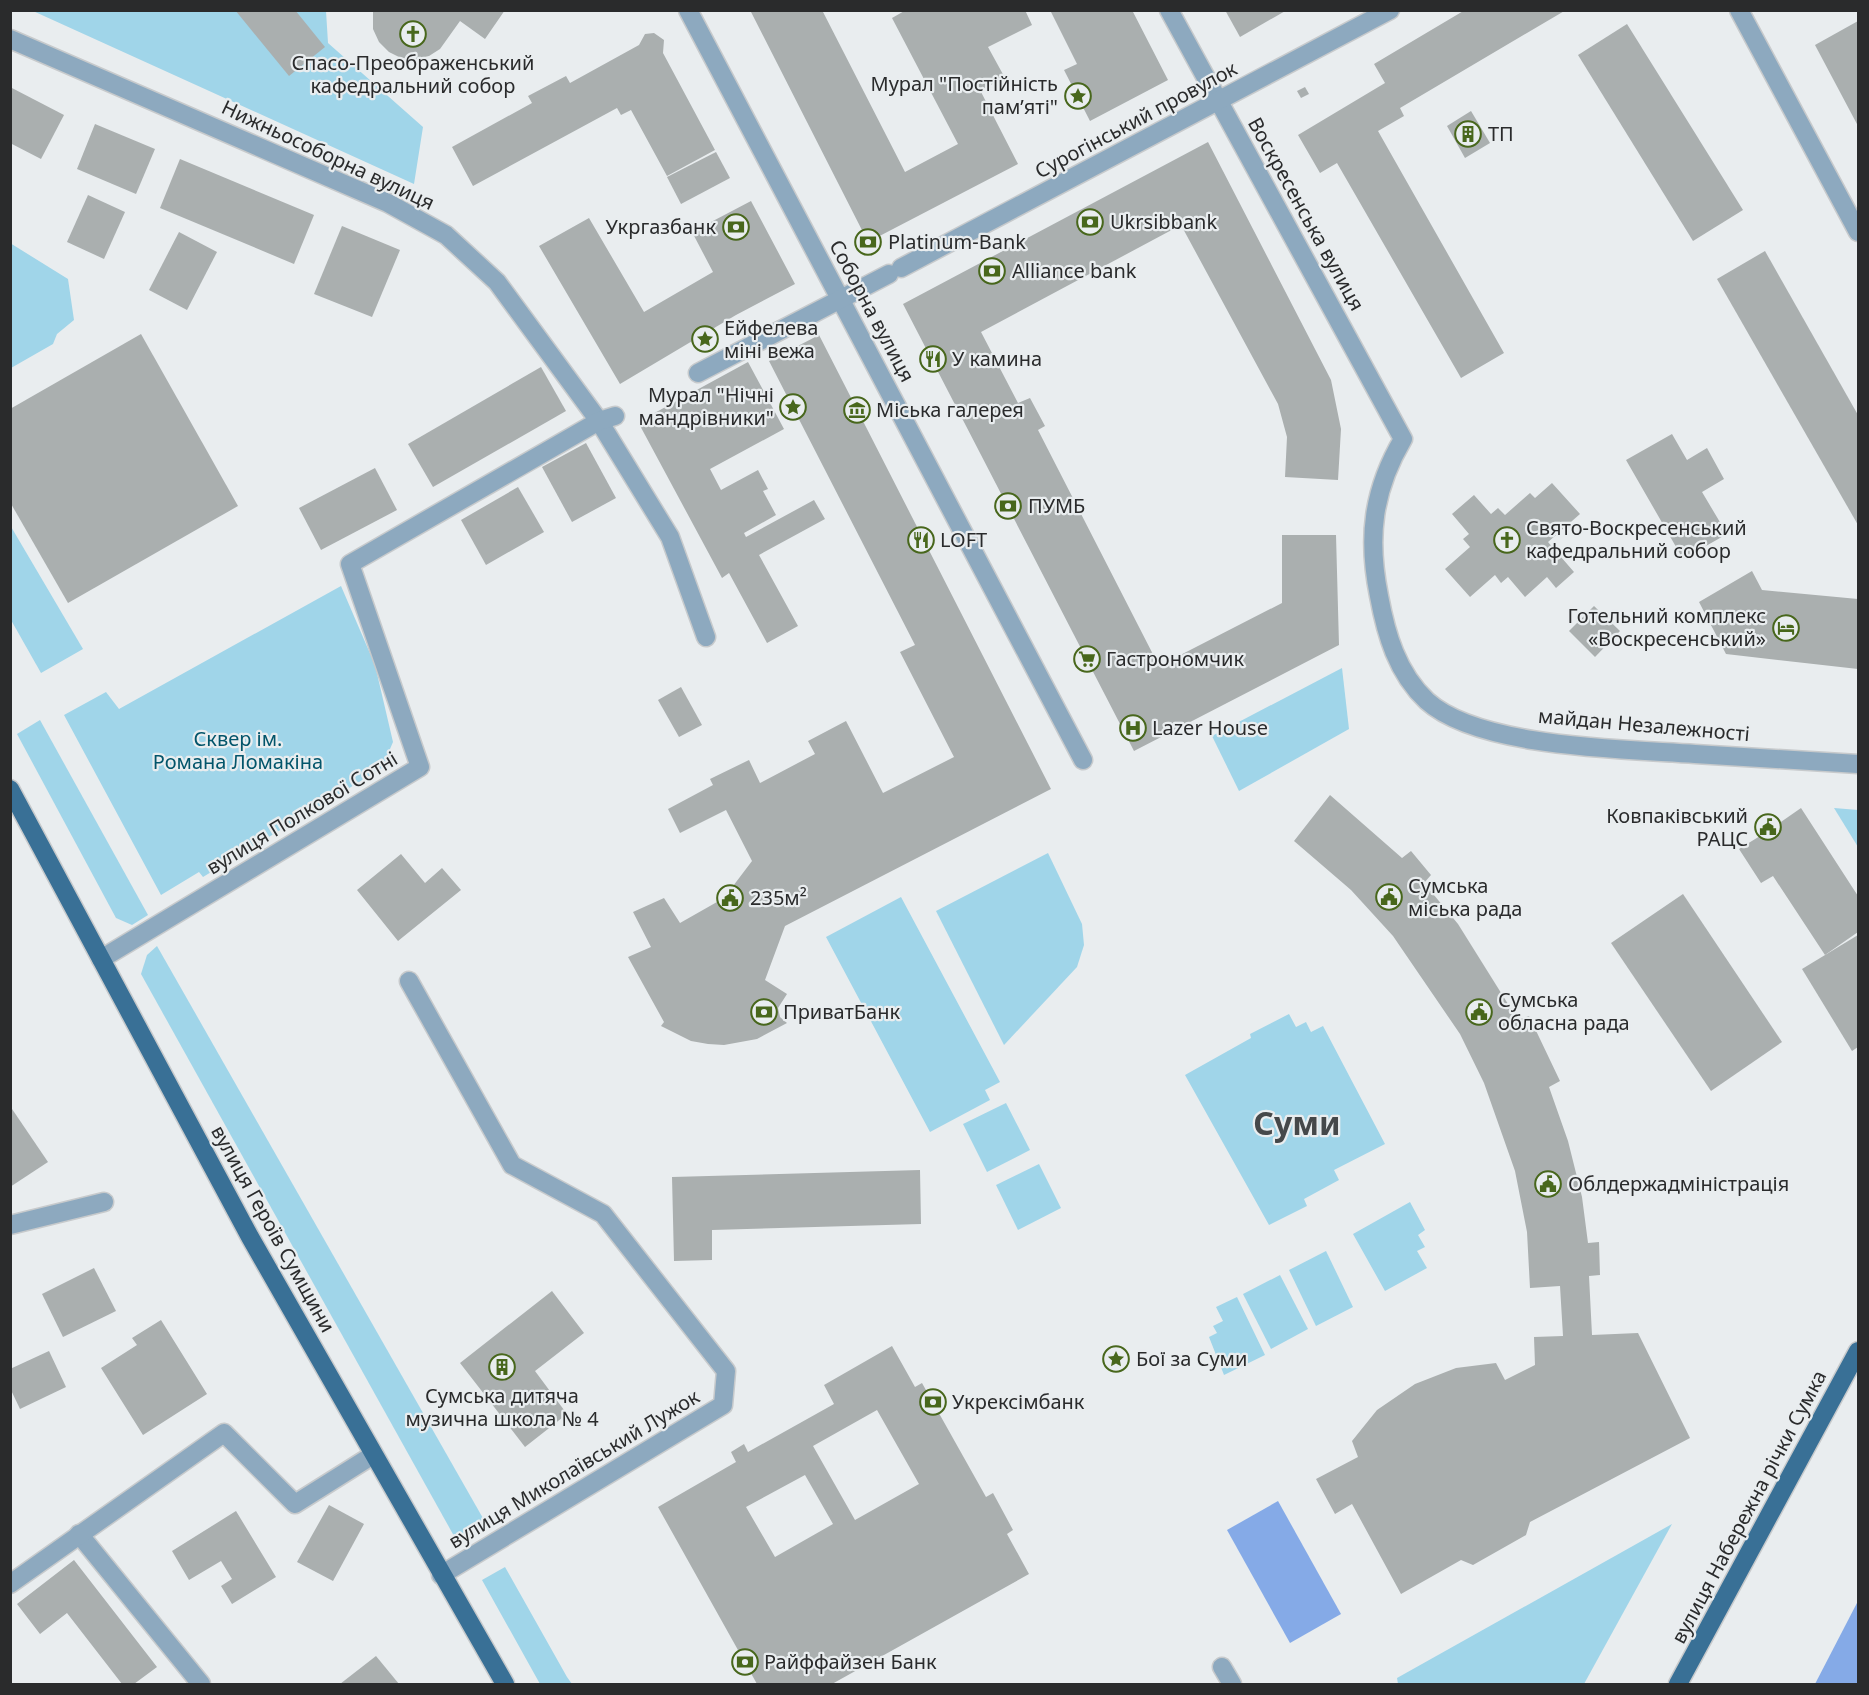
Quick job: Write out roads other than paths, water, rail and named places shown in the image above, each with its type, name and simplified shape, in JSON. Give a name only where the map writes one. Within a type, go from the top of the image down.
[{"type":"main road","name":"вулиця Героїв Сумщини","points":[[10,789],[250,1237],[505,1684]]},
{"type":"main road","name":"вулиця Набережна річки Сумка","points":[[1678,1684],[1858,1351]]},
{"type":"street","name":"Соборна вулиця","points":[[688,10],[1083,760]]},
{"type":"street","name":"Воскресенська вулиця","points":[[1169,10],[1403,439]]},
{"type":"street","name":"Сурогінський провулок","points":[[698,374],[1219,102],[1390,10]]},
{"type":"street","points":[[1739,10],[1858,232]]},
{"type":"street","name":"Нижньособорна вулиця","points":[[10,39],[388,203],[446,235],[497,282],[607,418],[670,537],[706,637]]},
{"type":"street","name":"вулиця Полкової Сотні","points":[[101,959],[420,767],[350,564],[607,418]]},
{"type":"street","name":"майдан Незалежності","points":[[1403,439],[1387,466],[1377,498],[1373,521],[1373,567],[1385,630],[1402,670],[1427,701],[1454,720],[1497,734],[1590,747],[1858,764]]},
{"type":"street","name":"вулиця Миколаївський Лужок","points":[[408,981],[512,1165],[603,1214],[726,1371],[723,1405],[441,1575]]},
{"type":"street","points":[[10,1225],[104,1202]]},
{"type":"street","points":[[10,1584],[225,1433],[295,1504],[373,1455]]},
{"type":"street","points":[[79,1534],[201,1684]]},
{"type":"street","points":[[1222,1667],[1232,1684]]},
{"type":"water","points":[[1278,1501],[1341,1614],[1290,1643],[1227,1530]]},
{"type":"water","points":[[1858,1601],[1858,1684],[1815,1684]]},
{"type":"place","name":"Спасо-Преображенський кафедральний собор","points":[[413,34]]},
{"type":"place","name":"Мурал \"Постійність пам’яті\"","points":[[1078,96]]},
{"type":"place","name":"ТП","points":[[1468,134]]},
{"type":"place","name":"Ukrsibbank","points":[[1090,222]]},
{"type":"place","name":"Укргазбанк","points":[[736,227]]},
{"type":"place","name":"Platinum-Bank","points":[[868,242]]},
{"type":"place","name":"Alliance bank","points":[[992,271]]},
{"type":"place","name":"Ейфелева міні вежа","points":[[705,339]]},
{"type":"place","name":"У камина","points":[[933,359]]},
{"type":"place","name":"Мурал \"Нічні мандрівники\"","points":[[793,407]]},
{"type":"place","name":"Міська галерея","points":[[857,410]]},
{"type":"place","name":"ПУМБ","points":[[1008,506]]},
{"type":"place","name":"LOFT","points":[[921,540]]},
{"type":"place","name":"Свято-Воскресенський кафедральний собор","points":[[1507,540]]},
{"type":"place","name":"Готельний комплекс «Воскресенський»","points":[[1786,628]]},
{"type":"place","name":"Гастрономчик","points":[[1087,659]]},
{"type":"place","name":"Lazer House","points":[[1133,728]]},
{"type":"place","name":"Ковпаківський РАЦС","points":[[1768,827]]},
{"type":"place","name":"Сумська міська рада","points":[[1389,897]]},
{"type":"place","name":"235м²","points":[[730,898]]},
{"type":"place","name":"ПриватБанк","points":[[764,1012]]},
{"type":"place","name":"Сумська обласна рада","points":[[1479,1012]]},
{"type":"place","name":"Облдержадміністрація","points":[[1548,1184]]},
{"type":"place","name":"Бої за Суми","points":[[1116,1359]]},
{"type":"place","name":"Сумська дитяча музична школа № 4","points":[[502,1367]]},
{"type":"place","name":"Укрексімбанк","points":[[933,1402]]},
{"type":"place","name":"Райффайзен Банк","points":[[745,1662]]},
{"type":"district","name":"Суми","points":[[1297,1124]]},
{"type":"park label","name":"Сквер ім. Романа Ломакіна","points":[[238,750]]}]
